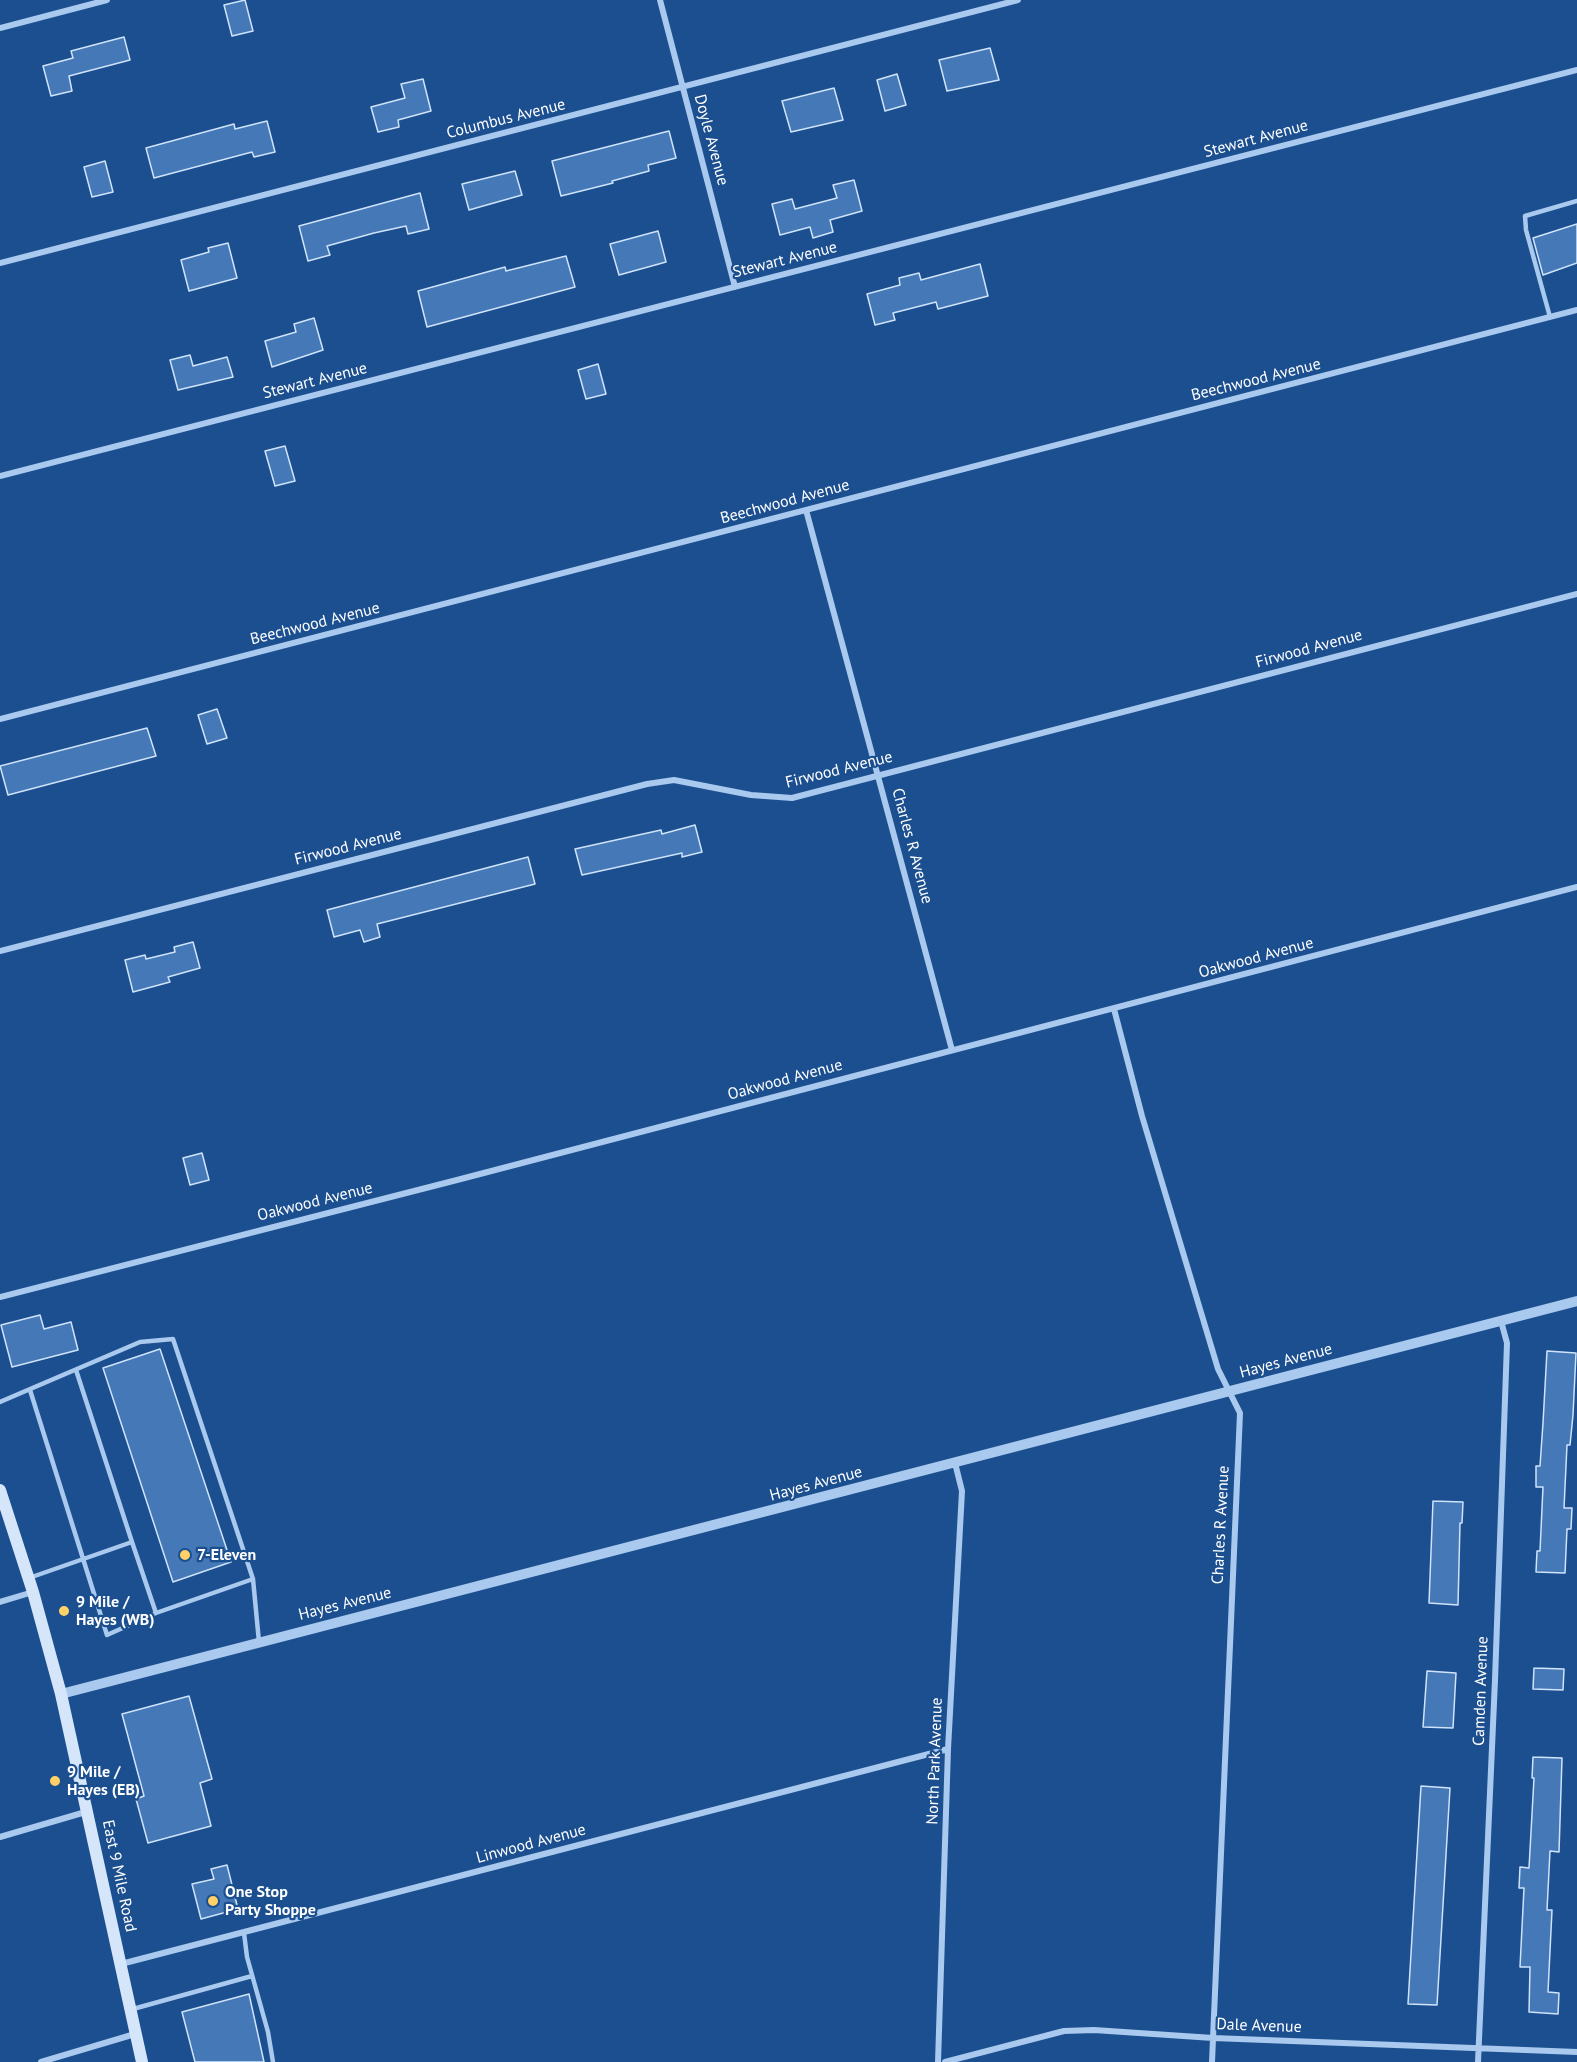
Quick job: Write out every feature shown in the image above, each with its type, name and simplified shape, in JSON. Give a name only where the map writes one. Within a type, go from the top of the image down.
[{"type":"main road","name":"East 9 Mile Road","points":[[0,1490],[29,1578],[61,1694],[89,1811],[142,2062]]},
{"type":"street","points":[[0,28],[107,0]]},
{"type":"street","name":"Doyle Avenue","points":[[660,0],[735,287]]},
{"type":"street","name":"Columbus Avenue","points":[[0,263],[1018,0]]},
{"type":"street","name":"Stewart Avenue","points":[[0,476],[1577,70]]},
{"type":"street","name":"Beechwood Avenue","points":[[0,719],[1577,310]]},
{"type":"street","name":"Charles R Avenue","points":[[806,510],[952,1050]]},
{"type":"street","name":"Firwood Avenue","points":[[0,951],[647,784],[674,780],[777,799],[792,798],[1577,594]]},
{"type":"street","name":"Oakwood Avenue","points":[[0,1297],[1577,887]]},
{"type":"street","name":"Charles R Avenue","points":[[1114,1009],[1218,1369],[1240,1413],[1212,2062]]},
{"type":"street","name":"Hayes Avenue","points":[[61,1694],[1577,1301]]},
{"type":"street","name":"Camden Avenue","points":[[1478,2062],[1507,1343],[1501,1321]]},
{"type":"street","name":"North Park Avenue","points":[[938,2062],[948,1749],[962,1491],[955,1463]]},
{"type":"street","points":[[0,1602],[33,1592]]},
{"type":"street","name":"Linwood Avenue","points":[[121,1964],[948,1749]]},
{"type":"street","points":[[0,1837],[89,1811]]},
{"type":"street","name":"Dale Avenue","points":[[945,2062],[1065,2031],[1095,2030],[1213,2038],[1577,2052]]},
{"type":"street","points":[[41,2062],[136,2034]]},
{"type":"lane","points":[[1550,317],[1526,230],[1525,216],[1577,201]]},
{"type":"lane","points":[[0,1402],[141,1342],[174,1339],[253,1579],[260,1642]]},
{"type":"lane","points":[[76,1370],[156,1613]]},
{"type":"lane","points":[[30,1390],[107,1635],[156,1613],[253,1579]]},
{"type":"lane","points":[[29,1578],[132,1542]]},
{"type":"lane","points":[[244,1933],[273,2062]]},
{"type":"lane","points":[[131,2010],[252,1976]]},
{"type":"building","points":[[245,0],[253,31],[232,36],[224,5]]},
{"type":"building","points":[[124,37],[130,60],[69,76],[72,91],[51,96],[43,66],[73,58],[71,51]]},
{"type":"building","points":[[990,48],[999,80],[947,91],[939,60]]},
{"type":"building","points":[[897,74],[906,105],[885,111],[877,80]]},
{"type":"building","points":[[423,79],[431,111],[398,120],[399,127],[378,132],[371,107],[405,98],[401,84]]},
{"type":"building","points":[[834,88],[843,120],[791,132],[782,101]]},
{"type":"building","points":[[267,121],[275,152],[254,157],[252,152],[154,178],[146,148],[234,124],[235,129]]},
{"type":"building","points":[[669,131],[676,158],[648,165],[649,171],[612,181],[613,183],[561,196],[552,161]]},
{"type":"building","points":[[105,161],[113,192],[92,197],[84,167]]},
{"type":"building","points":[[515,171],[522,195],[469,210],[462,184]]},
{"type":"building","points":[[854,180],[862,211],[830,220],[833,232],[813,238],[810,227],[780,235],[772,204],[792,199],[795,209],[837,198],[833,185]]},
{"type":"building","points":[[420,193],[429,229],[408,234],[406,226],[374,233],[327,246],[330,255],[308,261],[299,226]]},
{"type":"building","points":[[1577,224],[1577,263],[1543,275],[1533,238]]},
{"type":"building","points":[[658,231],[666,262],[619,275],[610,244]]},
{"type":"building","points":[[228,243],[237,278],[189,291],[181,260],[209,252],[208,248]]},
{"type":"building","points":[[566,256],[575,287],[427,327],[418,291],[505,267],[506,271]]},
{"type":"building","points":[[980,264],[988,296],[938,309],[936,302],[893,313],[895,320],[875,325],[867,294],[900,285],[899,278],[919,273],[921,280]]},
{"type":"building","points":[[314,318],[323,350],[272,367],[265,341],[296,332],[294,324]]},
{"type":"building","points":[[190,355],[193,366],[227,357],[233,377],[178,390],[170,360]]},
{"type":"building","points":[[598,364],[606,394],[586,399],[578,370]]},
{"type":"building","points":[[285,446],[295,481],[275,486],[265,451]]},
{"type":"building","points":[[217,709],[227,738],[207,744],[198,715]]},
{"type":"building","points":[[147,728],[156,756],[8,795],[0,766]]},
{"type":"building","points":[[695,825],[702,852],[682,857],[682,853],[582,875],[575,849],[661,830],[662,834]]},
{"type":"building","points":[[528,857],[535,884],[377,924],[380,937],[364,942],[360,930],[334,937],[327,910]]},
{"type":"building","points":[[193,942],[200,968],[168,977],[170,982],[133,992],[125,960],[145,955],[146,959],[175,952],[174,947]]},
{"type":"building","points":[[202,1153],[209,1180],[190,1185],[183,1158]]},
{"type":"building","points":[[40,1315],[44,1329],[71,1322],[78,1350],[12,1367],[1,1325]]},
{"type":"building","points":[[160,1349],[231,1562],[173,1582],[103,1368]]},
{"type":"building","points":[[1547,1351],[1576,1353],[1573,1415],[1570,1445],[1567,1445],[1564,1508],[1572,1508],[1571,1529],[1567,1529],[1565,1573],[1536,1572],[1537,1551],[1540,1551],[1543,1487],[1536,1487],[1536,1466],[1540,1466]]},
{"type":"building","points":[[1433,1501],[1463,1502],[1462,1523],[1460,1523],[1458,1605],[1429,1603]]},
{"type":"building","points":[[1534,1668],[1564,1669],[1563,1690],[1533,1689]]},
{"type":"building","points":[[1427,1671],[1456,1673],[1453,1728],[1423,1727]]},
{"type":"building","points":[[189,1696],[212,1779],[200,1783],[211,1826],[148,1843],[136,1799],[144,1796],[122,1714]]},
{"type":"building","points":[[1533,1757],[1562,1758],[1559,1852],[1550,1851],[1547,1910],[1552,1910],[1548,1992],[1559,1993],[1558,2014],[1529,2012],[1530,1967],[1520,1967],[1524,1888],[1519,1888],[1520,1867],[1529,1868]]},
{"type":"building","points":[[1421,1786],[1450,1788],[1437,2005],[1408,2004]]},
{"type":"building","points":[[227,1865],[238,1909],[201,1919],[192,1884],[214,1879],[211,1869]]},
{"type":"building","points":[[249,1994],[264,2062],[195,2062],[182,2012]]},
{"type":"place","name":"7-Eleven","points":[[185,1555]]},
{"type":"place","name":"9 Mile / Hayes (WB)","points":[[64,1611]]},
{"type":"place","name":"9 Mile / Hayes (EB)","points":[[55,1781]]},
{"type":"place","name":"One Stop Party Shoppe","points":[[213,1901]]}]
